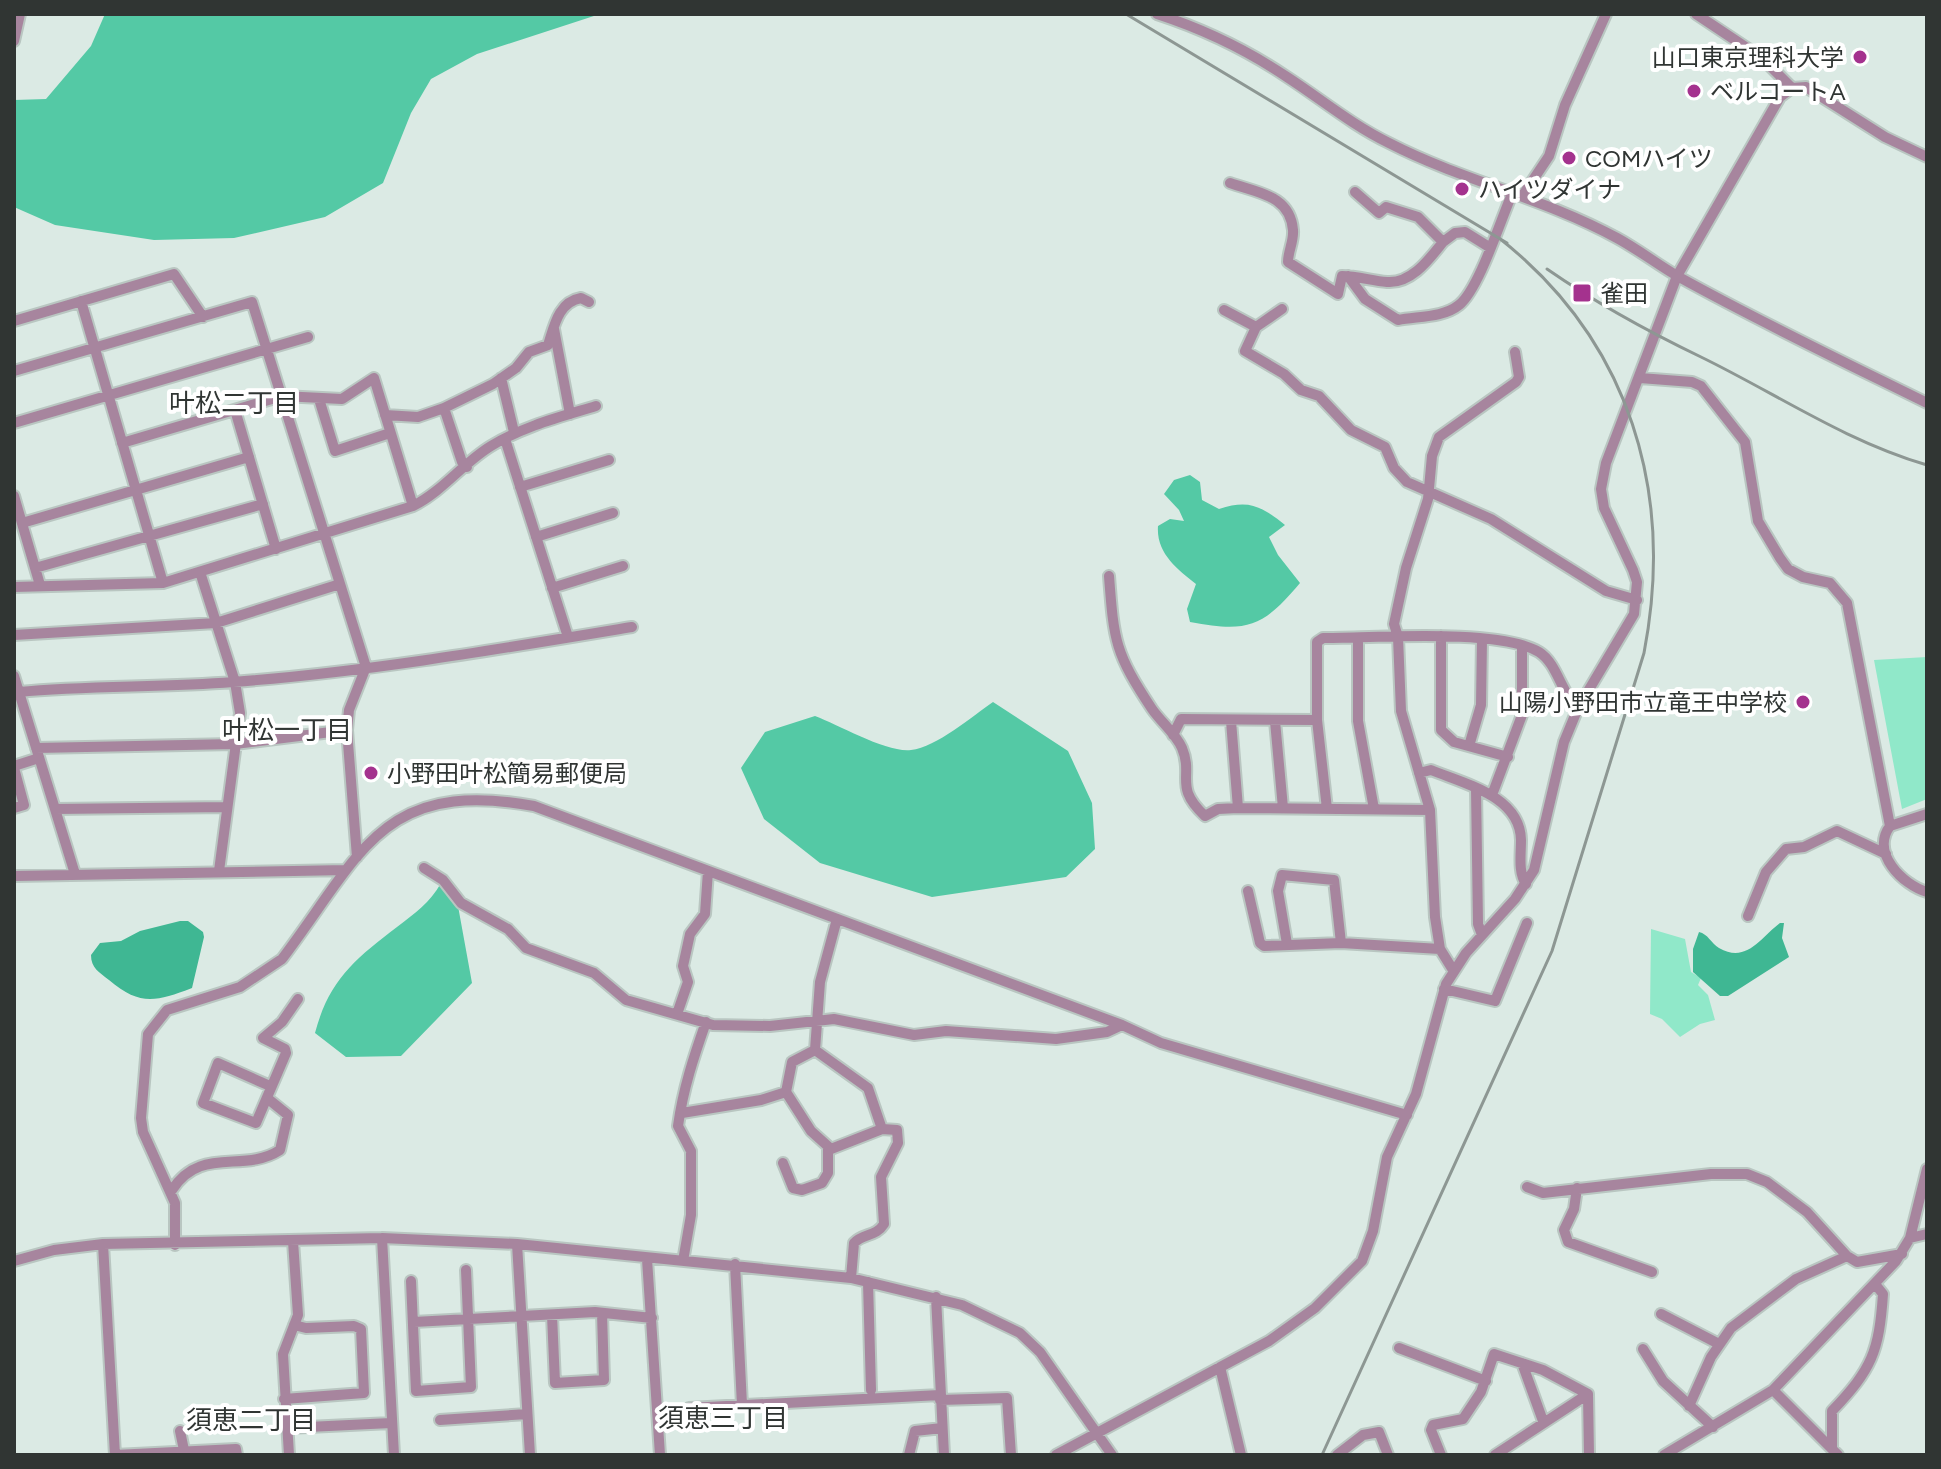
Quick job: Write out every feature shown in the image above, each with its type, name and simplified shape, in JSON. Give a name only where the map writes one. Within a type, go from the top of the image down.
[{"type":"street","points":[[14,41],[20,14]]},
{"type":"street","points":[[1157,14],[1215,35],[1285,76],[1353,124],[1390,144],[1518,194],[1617,238],[1677,276],[1842,364],[1927,402]]},
{"type":"street","points":[[1348,276],[1365,299],[1398,320],[1443,313],[1460,305],[1518,194],[1549,156],[1570,91],[1606,14]]},
{"type":"street","points":[[1696,14],[1762,58],[1792,88]]},
{"type":"street","points":[[1056,1455],[1296,1323],[1362,1261],[1373,1231],[1387,1157],[1416,1094],[1444,989],[1453,970],[1526,884],[1538,859],[1557,768],[1578,708],[1634,614],[1637,600],[1633,570],[1608,519],[1601,489],[1611,448],[1677,276],[1773,109],[1792,88],[1806,87],[1885,137],[1927,157]]},
{"type":"street","points":[[1230,183],[1275,197],[1285,206],[1294,233],[1288,262],[1338,294],[1342,276],[1389,283],[1411,275],[1455,233],[1465,232],[1489,247]]},
{"type":"street","points":[[1355,192],[1379,213],[1386,207],[1418,217],[1443,242]]},
{"type":"street","points":[[14,321],[174,274],[203,317]]},
{"type":"street","points":[[385,415],[418,417],[444,408],[501,378],[529,352],[548,345],[567,304],[581,298],[589,302]]},
{"type":"street","points":[[81,301],[163,583]]},
{"type":"street","points":[[14,371],[252,302],[366,667],[349,710],[347,730],[357,857]]},
{"type":"street","points":[[1282,309],[1256,327],[1245,351],[1284,374],[1301,390],[1327,401],[1351,430],[1385,447],[1402,477],[1491,519],[1606,591],[1637,600]]},
{"type":"street","points":[[1224,310],[1256,327]]},
{"type":"street","points":[[554,327],[570,414]]},
{"type":"street","points":[[14,423],[308,337]]},
{"type":"street","points":[[1453,970],[1440,949],[1435,917],[1430,810],[1401,711],[1398,637],[1394,624],[1429,491],[1432,456],[1439,437],[1516,382],[1519,377],[1515,352]]},
{"type":"street","points":[[122,443],[282,396],[346,398],[374,378],[413,506]]},
{"type":"street","points":[[501,378],[520,487],[568,637]]},
{"type":"street","points":[[1640,378],[1692,382],[1701,386],[1745,442],[1758,521],[1780,558],[1788,569],[1803,577],[1830,583],[1847,603],[1890,826],[1884,842],[1886,854],[1901,880],[1927,892]]},
{"type":"street","points":[[319,399],[335,451],[390,433]]},
{"type":"street","points":[[14,587],[163,583],[276,549],[413,506],[432,496],[489,447],[509,435],[596,406]]},
{"type":"street","points":[[444,408],[462,462],[467,467]]},
{"type":"street","points":[[235,410],[276,549]]},
{"type":"street","points":[[22,523],[249,457]]},
{"type":"street","points":[[520,487],[609,460]]},
{"type":"street","points":[[14,496],[40,585]]},
{"type":"street","points":[[35,568],[263,504]]},
{"type":"street","points":[[536,537],[613,513]]},
{"type":"street","points":[[552,588],[623,566]]},
{"type":"street","points":[[200,572],[235,682],[240,713],[219,871]]},
{"type":"street","points":[[1109,576],[1114,639],[1120,656],[1136,685],[1173,735],[1184,756],[1184,785],[1192,804],[1205,816],[1218,809],[1238,808],[1430,810]]},
{"type":"street","points":[[14,635],[216,623],[340,584]]},
{"type":"street","points":[[19,692],[72,687],[235,682],[366,667],[632,627]]},
{"type":"street","points":[[1327,809],[1317,720],[1317,642],[1441,636],[1482,639],[1522,647],[1539,653],[1548,661],[1570,701],[1578,708]]},
{"type":"street","points":[[1441,636],[1441,730],[1454,742],[1508,757]]},
{"type":"street","points":[[1358,638],[1358,721],[1374,809]]},
{"type":"street","points":[[1469,746],[1481,705],[1482,639]]},
{"type":"street","points":[[1492,795],[1522,715],[1522,647]]},
{"type":"street","points":[[14,676],[75,874]]},
{"type":"street","points":[[1173,735],[1181,719],[1317,720]]},
{"type":"street","points":[[1231,721],[1238,808]]},
{"type":"street","points":[[1275,721],[1283,808]]},
{"type":"street","points":[[14,808],[24,805],[14,767],[38,753],[235,744],[347,730]]},
{"type":"street","points":[[1419,773],[1431,770],[1492,795],[1519,823],[1521,876],[1526,884]]},
{"type":"street","points":[[1476,789],[1478,924],[1482,935]]},
{"type":"street","points":[[175,1245],[177,1215],[172,1190],[143,1132],[141,1105],[148,1034],[167,1010],[240,987],[282,959],[374,834],[417,808],[478,799],[534,806],[1122,1025],[1161,1043],[1407,1115]]},
{"type":"street","points":[[55,809],[227,807]]},
{"type":"street","points":[[1890,826],[1927,814]]},
{"type":"street","points":[[1748,916],[1766,872],[1786,849],[1804,847],[1837,831],[1886,854]]},
{"type":"street","points":[[424,868],[443,880],[461,903],[508,929],[526,948],[594,973],[626,1000],[706,1022],[770,1026],[818,1019],[851,1020],[914,1035],[946,1031],[1056,1039],[1107,1032],[1122,1025]]},
{"type":"street","points":[[14,876],[346,870]]},
{"type":"street","points":[[677,1014],[688,982],[683,966],[690,934],[705,914],[708,871]]},
{"type":"street","points":[[1287,944],[1278,891],[1282,875],[1334,880],[1341,943]]},
{"type":"street","points":[[1248,891],[1260,943],[1341,943],[1440,949]]},
{"type":"street","points":[[815,1050],[820,982],[837,919]]},
{"type":"street","points":[[1444,989],[1495,1001],[1527,923]]},
{"type":"street","points":[[270,1086],[218,1063],[203,1103],[256,1123],[286,1053],[285,1049],[263,1038],[282,1022],[298,999]]},
{"type":"street","points":[[683,1261],[691,1215],[691,1151],[678,1126],[687,1070],[706,1022]]},
{"type":"street","points":[[815,1050],[868,1088],[882,1129]]},
{"type":"street","points":[[815,1050],[792,1062],[786,1092],[811,1131],[828,1148],[834,1149],[882,1129],[893,1128],[898,1134],[898,1143],[881,1177],[884,1224],[874,1235],[854,1243],[851,1278]]},
{"type":"street","points":[[835,1063],[839,1061],[858,1076],[861,1074]]},
{"type":"street","points":[[682,1113],[761,1100],[786,1092]]},
{"type":"street","points":[[172,1190],[189,1169],[280,1150],[288,1115],[267,1098]]},
{"type":"street","points":[[783,1163],[793,1188],[802,1190],[822,1183],[826,1178],[828,1148]]},
{"type":"street","points":[[1664,1455],[1773,1390],[1875,1284],[1902,1254],[1910,1238],[1927,1169]]},
{"type":"street","points":[[1527,1187],[1543,1193],[1711,1174],[1747,1174],[1767,1182],[1807,1212],[1847,1256],[1857,1262],[1902,1254]]},
{"type":"street","points":[[1577,1188],[1574,1209],[1564,1230],[1568,1242],[1652,1272]]},
{"type":"street","points":[[1910,1238],[1927,1234]]},
{"type":"street","points":[[382,1238],[394,1455]]},
{"type":"street","points":[[14,1261],[54,1250],[103,1244],[175,1245],[382,1238],[517,1244],[851,1278],[936,1297],[996,1319],[1032,1342],[1112,1455]]},
{"type":"street","points":[[289,1455],[283,1354],[298,1315],[293,1241]]},
{"type":"street","points":[[103,1244],[115,1455],[236,1449],[237,1455]]},
{"type":"street","points":[[517,1244],[530,1455]]},
{"type":"street","points":[[1689,1406],[1719,1344],[1731,1328],[1796,1279],[1847,1256]]},
{"type":"street","points":[[647,1259],[660,1455]]},
{"type":"street","points":[[735,1264],[742,1405]]},
{"type":"street","points":[[411,1281],[416,1391],[471,1387],[466,1270]]},
{"type":"street","points":[[868,1282],[871,1390]]},
{"type":"street","points":[[1835,1452],[1832,1411],[1864,1374],[1878,1345],[1883,1294],[1875,1284]]},
{"type":"street","points":[[936,1297],[944,1455]]},
{"type":"street","points":[[414,1322],[602,1313],[652,1318]]},
{"type":"street","points":[[552,1315],[555,1383],[604,1380],[602,1313]]},
{"type":"street","points":[[1661,1314],[1719,1344]]},
{"type":"street","points":[[284,1399],[364,1393],[361,1329],[354,1326],[306,1328],[294,1325]]},
{"type":"street","points":[[1399,1348],[1486,1381]]},
{"type":"street","points":[[1643,1349],[1663,1381],[1713,1427]]},
{"type":"street","points":[[1441,1455],[1431,1430],[1433,1425],[1463,1419],[1486,1381],[1494,1354],[1543,1370],[1588,1394]]},
{"type":"street","points":[[1522,1363],[1543,1421]]},
{"type":"street","points":[[1220,1367],[1241,1455]]},
{"type":"street","points":[[1773,1390],[1835,1452]]},
{"type":"street","points":[[1495,1455],[1510,1450],[1543,1421],[1588,1394]]},
{"type":"street","points":[[1587,1453],[1588,1394]]},
{"type":"street","points":[[689,1408],[1007,1398],[1011,1455]]},
{"type":"street","points":[[440,1420],[527,1414]]},
{"type":"street","points":[[287,1428],[391,1423]]},
{"type":"street","points":[[909,1455],[915,1431],[942,1428]]},
{"type":"street","points":[[180,1431],[185,1453]]},
{"type":"street","points":[[1337,1455],[1363,1435],[1379,1432],[1388,1455]]},
{"type":"shaded area","points":[[105,14],[600,14],[477,54],[431,79],[411,113],[383,183],[325,217],[234,238],[154,240],[55,225],[14,207],[14,100],[46,99],[91,46]]},
{"type":"shaded area","points":[[1190,475],[1200,482],[1202,500],[1219,509],[1254,506],[1285,525],[1269,537],[1278,555],[1300,583],[1264,618],[1241,626],[1226,627],[1190,622],[1187,609],[1196,584],[1164,552],[1158,526],[1170,519],[1184,521],[1179,510],[1164,494],[1174,480]]},
{"type":"shaded area","points":[[1927,657],[1927,799],[1902,809],[1874,660]]},
{"type":"shaded area","points":[[993,702],[1068,751],[1092,803],[1095,849],[1066,877],[932,897],[820,863],[764,819],[741,768],[765,732],[815,716],[876,743],[911,750],[943,737]]},
{"type":"shaded area","points":[[441,883],[458,906],[472,983],[401,1056],[346,1057],[315,1033],[328,999],[356,961],[422,907]]},
{"type":"shaded area","points":[[188,921],[203,932],[204,937],[192,988],[158,998],[139,998],[120,988],[94,967],[91,955],[100,943],[121,941],[140,931]]},
{"type":"shaded area","points":[[1780,923],[1784,923],[1782,938],[1789,957],[1728,996],[1720,996],[1693,972],[1693,949],[1699,932],[1719,948],[1738,953],[1753,947]]},
{"type":"shaded area","points":[[1651,929],[1685,939],[1691,972],[1701,978],[1698,985],[1708,995],[1715,1020],[1700,1024],[1680,1037],[1662,1019],[1650,1014]]},
{"type":"railway","points":[[1126,14],[1507,243]]},
{"type":"railway","points":[[1322,1455],[1552,951],[1644,653],[1652,593],[1653,535],[1646,478],[1632,424],[1611,372],[1581,324],[1544,279],[1499,238]]},
{"type":"railway","points":[[1547,269],[1622,316],[1812,416],[1868,443],[1927,465]]},
{"type":"place","name":"山口東京理科大学","points":[[1860,57]]},
{"type":"place","name":"ベルコートA","points":[[1694,91]]},
{"type":"place","name":"COMハイツ","points":[[1569,158]]},
{"type":"place","name":"ハイツダイナ","points":[[1462,189]]},
{"type":"place","name":"雀田","points":[[1582,293]]},
{"type":"place","name":"山陽小野田市立竜王中学校","points":[[1803,702]]},
{"type":"place","name":"小野田叶松簡易郵便局","points":[[371,773]]},
{"type":"district","name":"叶松二丁目","points":[[234,403]]},
{"type":"district","name":"叶松一丁目","points":[[287,730]]},
{"type":"district","name":"須恵三丁目","points":[[723,1418]]},
{"type":"district","name":"須恵二丁目","points":[[251,1420]]}]
